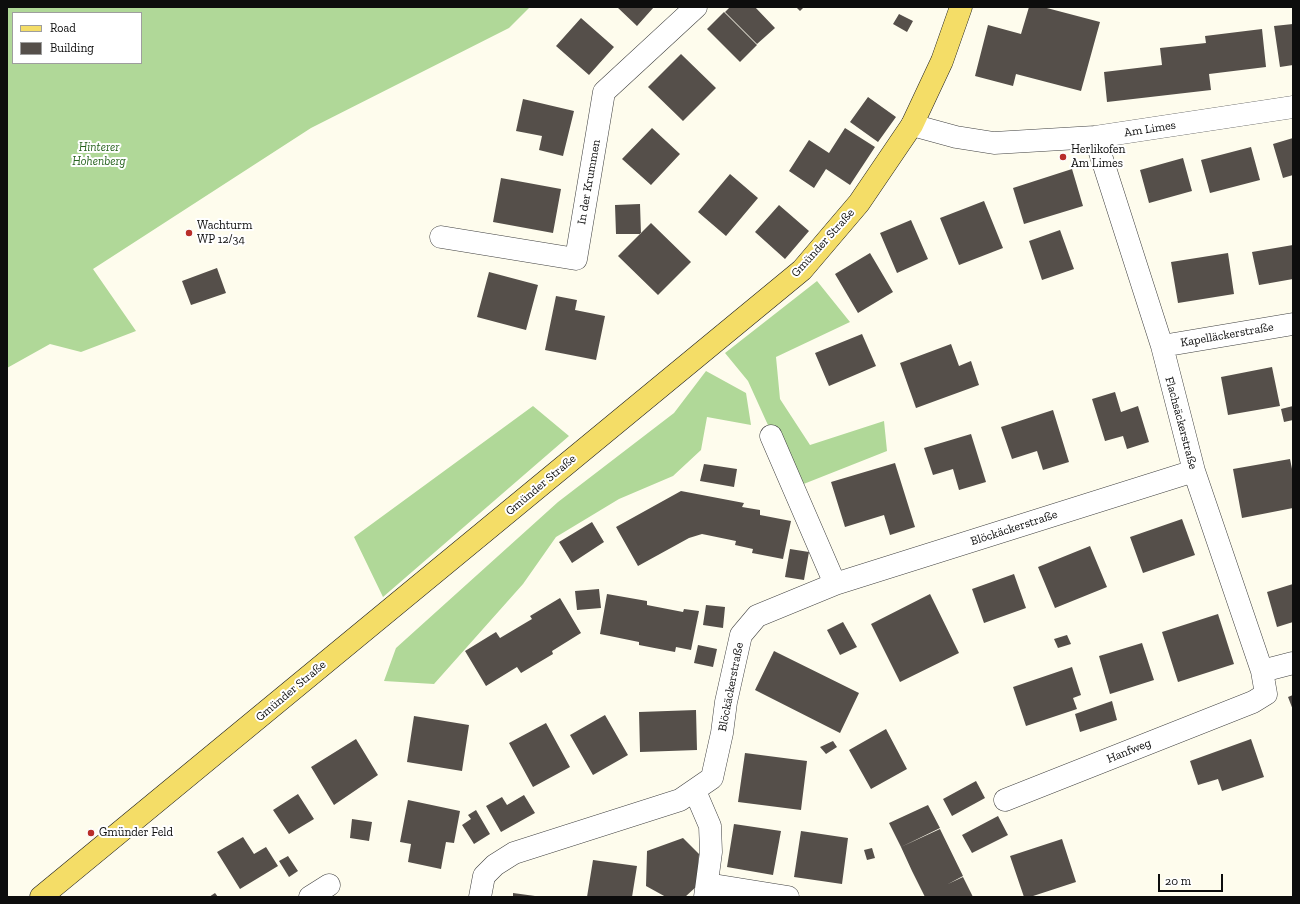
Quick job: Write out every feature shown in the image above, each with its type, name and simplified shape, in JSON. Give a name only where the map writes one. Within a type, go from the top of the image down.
[{"type":"main road","name":"Gmünder Straße","points":[[41,897],[802,270],[859,203],[912,125],[942,61],[961,7]]},
{"type":"street","name":"In der Krummen","points":[[441,237],[576,260],[604,92],[696,7]]},
{"type":"street","name":"Am Limes","points":[[912,125],[956,137],[994,143],[1095,137],[1293,107]]},
{"type":"street","name":"Flachsäckerstraße","points":[[1095,137],[1162,346],[1194,471],[1262,672],[1266,694],[1253,702]]},
{"type":"street","name":"Kapelläckerstraße","points":[[1162,346],[1293,324]]},
{"type":"street","points":[[771,436],[835,584]]},
{"type":"street","name":"Blöckäckerstraße","points":[[480,897],[484,876],[495,865],[514,853],[680,800],[712,778],[740,635],[757,616],[835,584],[1194,471]]},
{"type":"street","points":[[1262,672],[1293,663]]},
{"type":"street","name":"Hanfweg","points":[[1005,800],[1253,702]]},
{"type":"street","points":[[695,791],[710,826],[711,852],[706,891],[788,897]]},
{"type":"street","points":[[310,897],[329,885]]},
{"type":"green space","name":"Hinterer Hohenberg","points":[[7,7],[530,7],[509,28],[311,128],[93,269],[136,331],[81,352],[50,344],[7,368]]},
{"type":"green space","points":[[817,281],[850,322],[776,357],[780,399],[810,445],[884,421],[887,451],[796,487],[748,381],[725,353]]},
{"type":"green space","points":[[706,371],[746,393],[751,425],[707,417],[701,450],[673,476],[619,499],[556,537],[523,584],[434,684],[384,681],[396,648],[558,502],[674,413]]},
{"type":"green space","points":[[533,406],[569,436],[383,597],[354,537]]},
{"type":"building","points":[[617,7],[654,7],[637,26]]},
{"type":"building","points":[[730,7],[755,7],[775,28],[757,44],[725,12]]},
{"type":"building","points":[[796,7],[804,7],[800,11]]},
{"type":"building","points":[[1029,7],[1043,7],[1100,22],[1081,91],[1016,74],[1013,86],[975,76],[988,25],[1021,34]]},
{"type":"building","points":[[724,12],[757,45],[740,62],[707,29]]},
{"type":"building","points":[[899,14],[913,21],[907,32],[893,24]]},
{"type":"building","points":[[581,18],[614,47],[589,75],[556,46]]},
{"type":"building","points":[[1293,24],[1293,65],[1280,67],[1274,26]]},
{"type":"building","points":[[1262,29],[1266,67],[1209,74],[1211,90],[1107,102],[1104,72],[1162,65],[1160,48],[1206,43],[1205,36]]},
{"type":"building","points":[[681,54],[716,88],[683,121],[648,87]]},
{"type":"building","points":[[868,97],[896,117],[878,142],[850,122]]},
{"type":"building","points":[[523,99],[574,111],[563,156],[539,150],[542,136],[516,131]]},
{"type":"building","points":[[652,128],[680,154],[651,185],[622,159]]},
{"type":"building","points":[[845,128],[875,147],[850,185],[826,169],[814,188],[789,171],[809,140],[829,153]]},
{"type":"building","points":[[1293,138],[1293,175],[1283,178],[1273,144]]},
{"type":"building","points":[[1251,147],[1260,180],[1210,193],[1201,160]]},
{"type":"building","points":[[1183,158],[1192,191],[1149,203],[1140,170]]},
{"type":"building","points":[[1072,169],[1083,206],[1024,224],[1013,188]]},
{"type":"building","points":[[730,174],[758,198],[726,236],[698,212]]},
{"type":"building","points":[[501,178],[561,189],[553,233],[493,222]]},
{"type":"building","points":[[984,201],[1003,248],[959,265],[940,218]]},
{"type":"building","points":[[640,204],[641,234],[616,234],[615,205]]},
{"type":"building","points":[[779,205],[809,231],[785,259],[755,232]]},
{"type":"building","points":[[911,220],[928,259],[897,273],[880,233]]},
{"type":"building","points":[[651,223],[691,262],[658,295],[618,256]]},
{"type":"building","points":[[1060,230],[1074,269],[1042,280],[1029,241]]},
{"type":"building","points":[[1293,245],[1293,279],[1259,285],[1252,252]]},
{"type":"building","points":[[870,253],[893,292],[858,313],[835,274]]},
{"type":"building","points":[[1228,253],[1234,294],[1178,303],[1171,262]]},
{"type":"building","points":[[217,268],[226,293],[191,305],[182,281]]},
{"type":"building","points":[[489,272],[538,285],[526,330],[477,317]]},
{"type":"building","points":[[556,296],[577,300],[575,310],[605,316],[596,360],[545,350]]},
{"type":"building","points":[[862,334],[876,366],[829,386],[815,353]]},
{"type":"building","points":[[951,344],[959,366],[971,361],[979,385],[916,408],[900,363]]},
{"type":"building","points":[[1272,367],[1280,406],[1228,415],[1221,377]]},
{"type":"building","points":[[1115,392],[1121,412],[1138,406],[1149,442],[1127,449],[1123,436],[1105,441],[1092,399]]},
{"type":"building","points":[[1293,406],[1293,420],[1284,422],[1281,409]]},
{"type":"building","points":[[1053,410],[1069,462],[1043,470],[1037,451],[1012,459],[1001,427]]},
{"type":"building","points":[[971,434],[986,482],[959,490],[953,469],[933,475],[924,448]]},
{"type":"building","points":[[1290,459],[1293,474],[1293,508],[1242,518],[1233,469]]},
{"type":"building","points":[[895,463],[915,527],[890,535],[884,515],[845,527],[831,482]]},
{"type":"building","points":[[704,464],[737,469],[734,487],[700,481]]},
{"type":"building","points":[[681,491],[744,503],[742,507],[760,510],[760,515],[791,521],[783,559],[752,553],[753,549],[735,545],[736,541],[702,534],[689,538],[638,566],[616,527]]},
{"type":"building","points":[[1182,519],[1195,555],[1143,573],[1130,537]]},
{"type":"building","points":[[592,522],[604,542],[572,563],[559,542]]},
{"type":"building","points":[[1090,546],[1107,587],[1055,608],[1038,567]]},
{"type":"building","points":[[790,549],[809,552],[804,580],[785,577]]},
{"type":"building","points":[[1014,574],[1026,608],[984,623],[972,589]]},
{"type":"building","points":[[1293,584],[1293,622],[1277,627],[1267,592]]},
{"type":"building","points":[[599,589],[601,608],[577,610],[575,591]]},
{"type":"building","points":[[607,594],[647,601],[647,605],[683,612],[684,609],[699,611],[691,650],[676,647],[675,652],[639,645],[639,642],[600,634]]},
{"type":"building","points":[[930,594],[959,653],[900,682],[871,624]]},
{"type":"building","points":[[560,598],[581,633],[552,651],[553,654],[521,673],[517,667],[486,686],[465,651],[496,632],[500,638],[532,619],[530,616]]},
{"type":"building","points":[[706,605],[725,607],[723,628],[703,625]]},
{"type":"building","points":[[1218,614],[1234,664],[1178,682],[1162,632]]},
{"type":"building","points":[[843,622],[857,647],[840,655],[827,630]]},
{"type":"building","points":[[1067,635],[1071,644],[1058,648],[1054,639]]},
{"type":"building","points":[[1142,643],[1154,680],[1110,694],[1099,656]]},
{"type":"building","points":[[698,645],[717,649],[713,667],[694,663]]},
{"type":"building","points":[[774,651],[859,693],[840,733],[755,690]]},
{"type":"building","points":[[1072,667],[1081,695],[1073,698],[1077,709],[1026,726],[1013,687]]},
{"type":"building","points":[[1293,695],[1293,710],[1288,697]]},
{"type":"building","points":[[1112,701],[1117,720],[1080,732],[1075,714]]},
{"type":"building","points":[[696,710],[697,750],[640,752],[639,712]]},
{"type":"building","points":[[605,715],[628,755],[593,775],[570,735]]},
{"type":"building","points":[[414,716],[469,725],[462,771],[407,762]]},
{"type":"building","points":[[546,723],[570,767],[533,787],[509,743]]},
{"type":"building","points":[[886,729],[907,769],[871,789],[849,750]]},
{"type":"building","points":[[356,739],[378,775],[334,805],[311,767]]},
{"type":"building","points":[[1251,739],[1264,777],[1222,791],[1218,779],[1198,785],[1190,761]]},
{"type":"building","points":[[833,741],[837,747],[826,754],[820,747]]},
{"type":"building","points":[[745,753],[807,761],[801,810],[738,802]]},
{"type":"building","points":[[976,781],[985,798],[952,816],[943,799]]},
{"type":"building","points":[[298,794],[314,819],[289,834],[273,810]]},
{"type":"building","points":[[524,795],[535,813],[501,832],[486,806],[502,797],[507,805]]},
{"type":"building","points":[[408,800],[460,811],[454,843],[446,842],[441,869],[408,862],[411,844],[400,842]]},
{"type":"building","points":[[928,805],[940,828],[901,847],[889,823]]},
{"type":"building","points":[[476,810],[490,834],[474,844],[462,825],[471,819],[468,815]]},
{"type":"building","points":[[998,816],[1008,835],[972,853],[962,835]]},
{"type":"building","points":[[352,819],[372,822],[369,841],[350,838]]},
{"type":"building","points":[[734,824],[781,831],[773,875],[727,867]]},
{"type":"building","points":[[940,829],[963,876],[948,884],[963,877],[973,897],[925,897],[901,847]]},
{"type":"building","points":[[801,831],[848,838],[842,884],[794,877]]},
{"type":"building","points":[[243,837],[254,854],[266,847],[278,866],[240,889],[217,852]]},
{"type":"building","points":[[683,838],[699,854],[697,886],[685,897],[666,897],[646,886],[647,851]]},
{"type":"building","points":[[1062,839],[1076,882],[1030,897],[1024,897],[1010,856]]},
{"type":"building","points":[[872,848],[875,858],[867,860],[864,850]]},
{"type":"building","points":[[288,856],[298,871],[289,877],[279,861]]},
{"type":"building","points":[[593,860],[637,866],[632,897],[587,897]]},
{"type":"building","points":[[215,893],[218,897],[209,897]]},
{"type":"building","points":[[513,893],[535,896],[535,897],[513,897]]},
{"type":"place","name":"Herlikofen Am Limes","points":[[1063,157]]},
{"type":"place","name":"Wachturm WP 12/34","points":[[189,233]]},
{"type":"place","name":"Gmünder Feld","points":[[91,833]]}]
